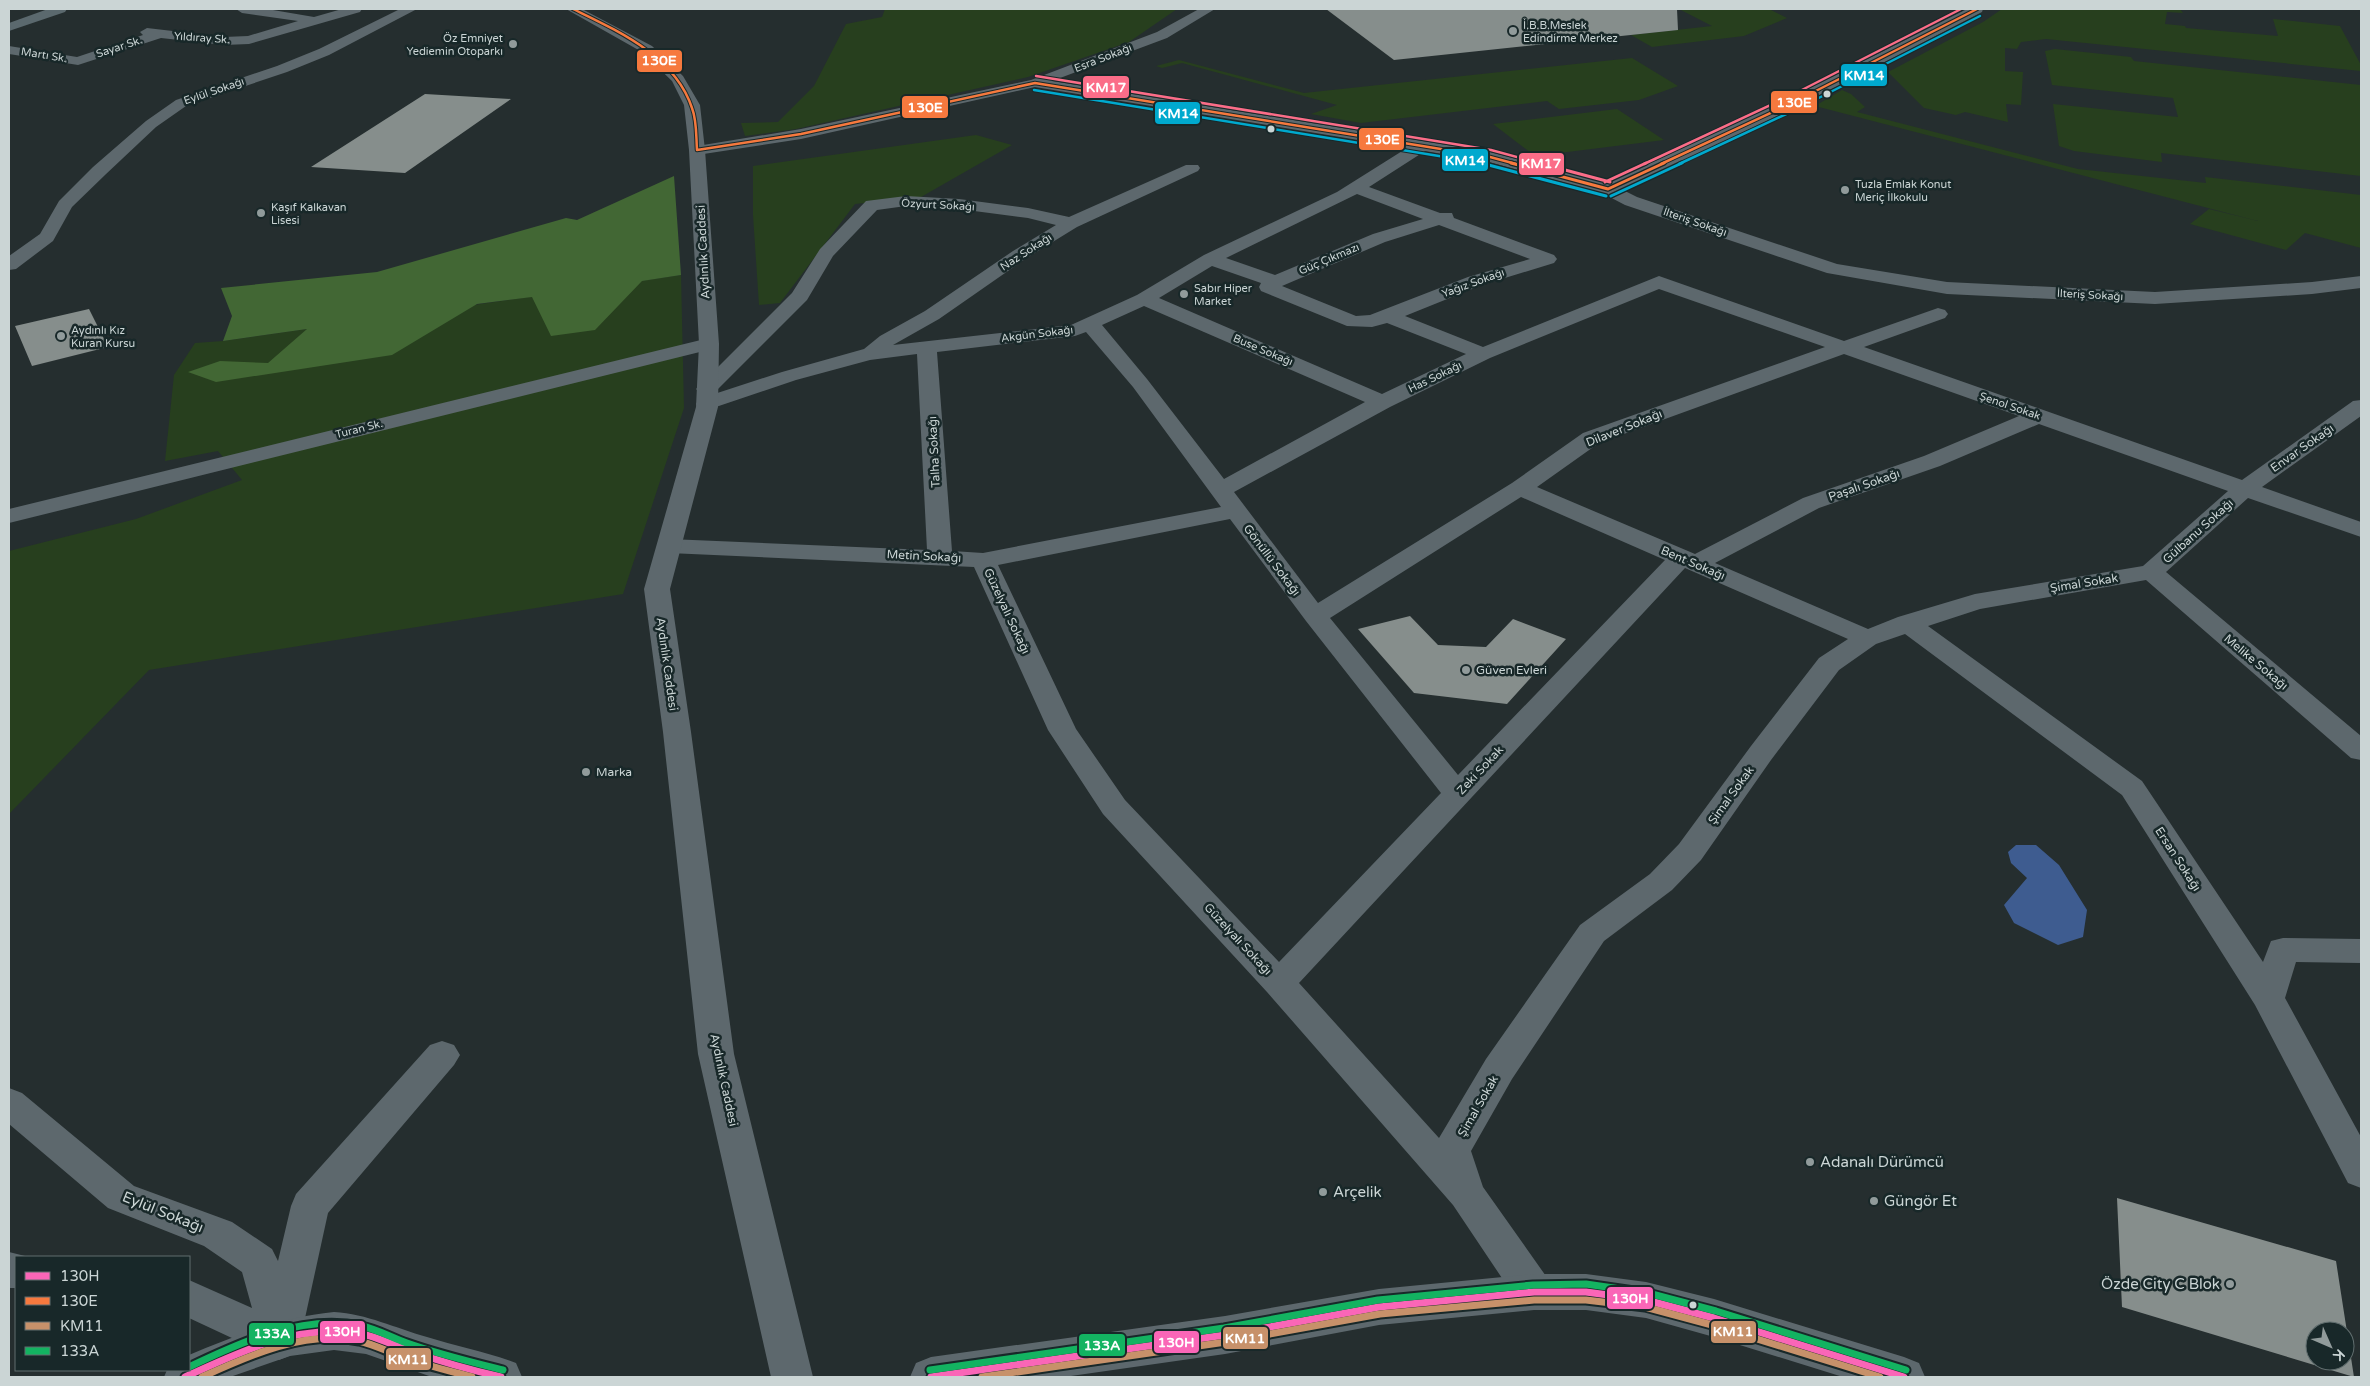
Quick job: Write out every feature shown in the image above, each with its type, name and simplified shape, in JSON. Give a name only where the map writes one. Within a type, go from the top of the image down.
[{"type":"main road","points":[[9,19],[48,9]]},
{"type":"main road","points":[[9,27],[60,9]]},
{"type":"street","points":[[242,9],[315,20]]},
{"type":"street","name":"Yıldıray Sk.","points":[[153,33],[224,41],[249,40],[355,9]]},
{"type":"street","name":"Eylül Sokağı","points":[[9,265],[47,238],[66,205],[99,171],[151,124],[180,103],[282,69],[324,52],[410,9]]},
{"type":"street","name":"Aydınlık Caddesi","points":[[573,9],[647,49],[678,79],[692,105],[697,150],[709,344],[707,397],[657,590],[680,751],[716,1054],[792,1377]]},
{"type":"street","name":"Esra Sokağı","points":[[697,150],[801,134],[1034,83],[1162,35],[1208,9]]},
{"type":"street","points":[[1608,190],[1708,145],[1858,71],[1977,9]]},
{"type":"street","name":"Sayar Sk.","points":[[78,60],[153,33]]},
{"type":"street","name":"Martı Sk.","points":[[9,50],[78,60]]},
{"type":"street","name":"İlteriş Sokağı","points":[[1034,83],[1490,157],[1608,190],[1631,201],[1834,269],[1948,288],[2155,298],[2312,288],[2361,282]]},
{"type":"street","name":"Akgün Sokağı","points":[[707,397],[868,354],[1076,330],[1144,299],[1210,258],[1349,192],[1422,146]]},
{"type":"street","name":"Naz Sokağı","points":[[868,354],[887,340],[932,316],[1019,255],[1071,223],[1192,168]]},
{"type":"street","points":[[1349,192],[1445,217]]},
{"type":"street","name":"Özyurt Sokağı","points":[[707,397],[800,296],[826,253],[872,205],[906,201],[959,204],[1028,213],[1071,223]]},
{"type":"street","name":"Güç Çıkmazı","points":[[1276,282],[1379,238],[1445,217]]},
{"type":"street","name":"Yağız Sokağı","points":[[1388,316],[1475,281],[1548,259],[1445,217]]},
{"type":"street","points":[[1210,258],[1276,282]]},
{"type":"street","points":[[1276,282],[1268,287],[1354,322],[1372,321],[1388,316],[1484,354]]},
{"type":"street","name":"Şenol Sokak","points":[[1659,282],[2361,530]]},
{"type":"street","name":"Has Sokağı","points":[[1220,490],[1382,402],[1484,354],[1659,282]]},
{"type":"street","name":"Buse Sokağı","points":[[1144,299],[1382,402]]},
{"type":"street","name":"Dilaver Sokağı","points":[[1315,616],[1520,488],[1591,438],[1938,314]]},
{"type":"street","name":"Gönüllü Sokağı","points":[[1090,324],[1140,383],[1315,616],[1458,793]]},
{"type":"street","name":"Turan Sk.","points":[[9,516],[709,344]]},
{"type":"street","name":"Talha Sokağı","points":[[927,348],[940,556]]},
{"type":"street","name":"Envar Sokağı","points":[[2244,490],[2361,406]]},
{"type":"street","name":"Paşalı Sokağı","points":[[1688,561],[1811,503],[1932,461],[2038,416]]},
{"type":"street","name":"Bent Sokağı","points":[[1520,488],[1867,638]]},
{"type":"street","name":"Gülbanu Sokağı","points":[[2152,572],[2244,490]]},
{"type":"street","name":"Metin Sokağı","points":[[669,546],[940,556],[983,560],[1235,511]]},
{"type":"street","name":"Güzelyalı Sokağı","points":[[983,560],[1062,730],[1114,807],[1279,983],[1466,1194],[1534,1292]]},
{"type":"street","name":"Zeki Sokak","points":[[1279,983],[1458,793],[1688,561]]},
{"type":"street","name":"Şimal Sokak","points":[[1466,1194],[1452,1150],[1499,1069],[1592,932],[1661,882],[1690,852],[1760,754],[1829,664],[1867,638],[1974,602],[2152,572]]},
{"type":"street","name":"Melike Sokağı","points":[[2152,572],[2361,751]]},
{"type":"street","name":"Ersan Sokağı","points":[[1907,623],[2132,788],[2268,998],[2361,1172]]},
{"type":"street","points":[[2268,998],[2283,950],[2361,951]]},
{"type":"street","points":[[279,1341],[310,1206],[442,1055]]},
{"type":"street","name":"Eylül Sokağı","points":[[9,1102],[121,1197],[218,1234],[258,1261],[271,1302],[279,1341]]},
{"type":"street","points":[[931,1377],[1224,1335],[1379,1307],[1534,1292],[1586,1292],[1646,1300],[1714,1318],[1904,1377]]},
{"type":"street","points":[[190,1298],[279,1341]]},
{"type":"street","points":[[185,1377],[208,1366],[279,1341],[331,1330],[353,1332],[445,1363],[501,1377]]},
{"type":"green space","points":[[885,9],[1177,9],[1129,42],[1028,77],[796,129],[745,136],[741,123],[778,122],[814,86],[846,24],[882,17]]},
{"type":"green space","points":[[1679,9],[1769,9],[1787,18],[1744,36],[1652,47],[1631,35],[1712,26]]},
{"type":"green space","points":[[2002,9],[2180,9],[2183,13],[2167,12],[2165,24],[2185,26],[2186,28],[2278,36],[2273,19],[2340,26],[2361,65],[2361,71],[2046,39],[2021,42],[2017,49],[2005,48],[2005,71],[2023,72],[2021,105],[2006,104],[2008,122],[1965,112],[1956,115],[1924,108],[1888,72],[1983,22]]},
{"type":"green space","points":[[2055,49],[2131,57],[2134,61],[2361,85],[2361,176],[2161,153],[2162,162],[2074,151],[2059,146],[2053,104],[2178,117],[2173,98],[2052,85],[2045,51]]},
{"type":"green space","points":[[1632,58],[1678,86],[1639,100],[1559,109],[1547,101],[1361,123],[1311,114],[1337,105],[1182,63],[1162,68],[1156,66],[1179,60],[1304,93]]},
{"type":"green space","points":[[1842,90],[1851,94],[1865,107],[1857,112],[2078,169],[2206,183],[2205,177],[2361,195],[2361,248],[2305,233],[2286,250],[2190,224],[2209,209],[2258,221],[1815,106]]},
{"type":"green space","points":[[1617,109],[1664,140],[1535,156],[1493,124]]},
{"type":"green space","points":[[976,135],[1012,145],[921,197],[855,204],[780,303],[759,305],[753,215],[753,166]]},
{"type":"green space","points":[[674,176],[681,275],[642,281],[595,330],[551,336],[532,297],[477,304],[392,355],[216,382],[188,372],[220,361],[268,363],[307,329],[223,341],[232,316],[221,288],[377,272],[566,218],[577,220]]},
{"type":"green space","points":[[681,275],[684,408],[623,594],[149,670],[9,814],[9,551],[136,519],[242,480],[218,451],[165,461],[174,375],[195,343],[223,341]]},
{"type":"water","points":[[2016,845],[2036,845],[2059,865],[2087,910],[2083,937],[2058,945],[2014,923],[2004,905],[2027,878],[2011,863],[2008,852]]},
{"type":"building","name":"İ.B.B.Meslek Edindirme Merkez","points":[[1326,9],[1677,9],[1678,30],[1394,60]]},
{"type":"building","points":[[425,94],[511,99],[405,173],[311,167]]},
{"type":"building","name":"Aydınlı Kız Kuran Kursu","points":[[89,309],[108,347],[32,366],[15,326]]},
{"type":"building","name":"Güven Evleri","points":[[1410,616],[1438,645],[1486,647],[1513,619],[1566,639],[1507,704],[1414,693],[1358,629]]},
{"type":"building","name":"Özde City C Blok","points":[[2117,1198],[2336,1261],[2345,1321],[2305,1321],[2305,1362],[2122,1307]]},
{"type":"building","name":"Özde City C Blok","points":[[2334,1371],[2353,1371],[2354,1377]]},
{"type":"transit line","name":"130E","points":[[573,9],[641,46],[670,71],[682,87],[693,109],[697,150]]},
{"type":"transit line","name":"KM17","points":[[1605,182],[1790,96],[1961,9]]},
{"type":"transit line","name":"130E","points":[[1608,189],[1794,102],[1977,9]]},
{"type":"transit line","name":"KM14","points":[[1611,196],[1797,109],[1980,16]]},
{"type":"transit line","name":"KM17","points":[[1036,76],[1491,150],[1610,182]]},
{"type":"transit line","name":"130E","points":[[697,150],[801,134],[1035,83],[1490,157],[1608,189]]},
{"type":"transit line","name":"KM14","points":[[1034,90],[1488,164],[1606,196]]},
{"type":"transit line","name":"133A","points":[[930,1370],[1224,1328],[1378,1300],[1533,1285],[1586,1284],[1648,1293],[1716,1311],[1906,1370]]},
{"type":"transit line","name":"130H","points":[[931,1377],[1225,1335],[1379,1307],[1534,1292],[1586,1292],[1646,1300],[1714,1318],[1904,1377]]},
{"type":"transit line","name":"KM11","points":[[982,1377],[1226,1342],[1380,1314],[1534,1300],[1586,1300],[1645,1307],[1712,1325],[1880,1377]]},
{"type":"transit line","name":"133A","points":[[190,1367],[247,1341],[268,1334],[311,1325],[332,1324],[367,1328],[407,1343],[503,1370]]},
{"type":"transit line","name":"130H","points":[[185,1377],[224,1359],[266,1343],[309,1333],[331,1331],[366,1335],[429,1358],[501,1377]]},
{"type":"transit line","name":"KM11","points":[[202,1377],[275,1348],[295,1343],[333,1338],[365,1343],[420,1363],[472,1377]]},
{"type":"place","name":"İ.B.B.Meslek Edindirme Merkez","points":[[1513,31]]},
{"type":"place","name":"Öz Emniyet Yediemin Otoparkı","points":[[513,44]]},
{"type":"place","name":"Tuzla Emlak Konut Meriç İlkokulu","points":[[1845,190]]},
{"type":"place","name":"Kaşıf Kalkavan Lisesi","points":[[261,213]]},
{"type":"place","name":"Sabır Hiper Market","points":[[1184,294]]},
{"type":"place","name":"Aydınlı Kız Kuran Kursu","points":[[61,336]]},
{"type":"place","name":"Güven Evleri","points":[[1466,670]]},
{"type":"place","name":"Marka","points":[[586,772]]},
{"type":"place","name":"Adanalı Dürümcü","points":[[1810,1162]]},
{"type":"place","name":"Arçelik","points":[[1323,1192]]},
{"type":"place","name":"Güngör Et","points":[[1874,1201]]},
{"type":"place","name":"Özde City C Blok","points":[[2230,1284]]}]
